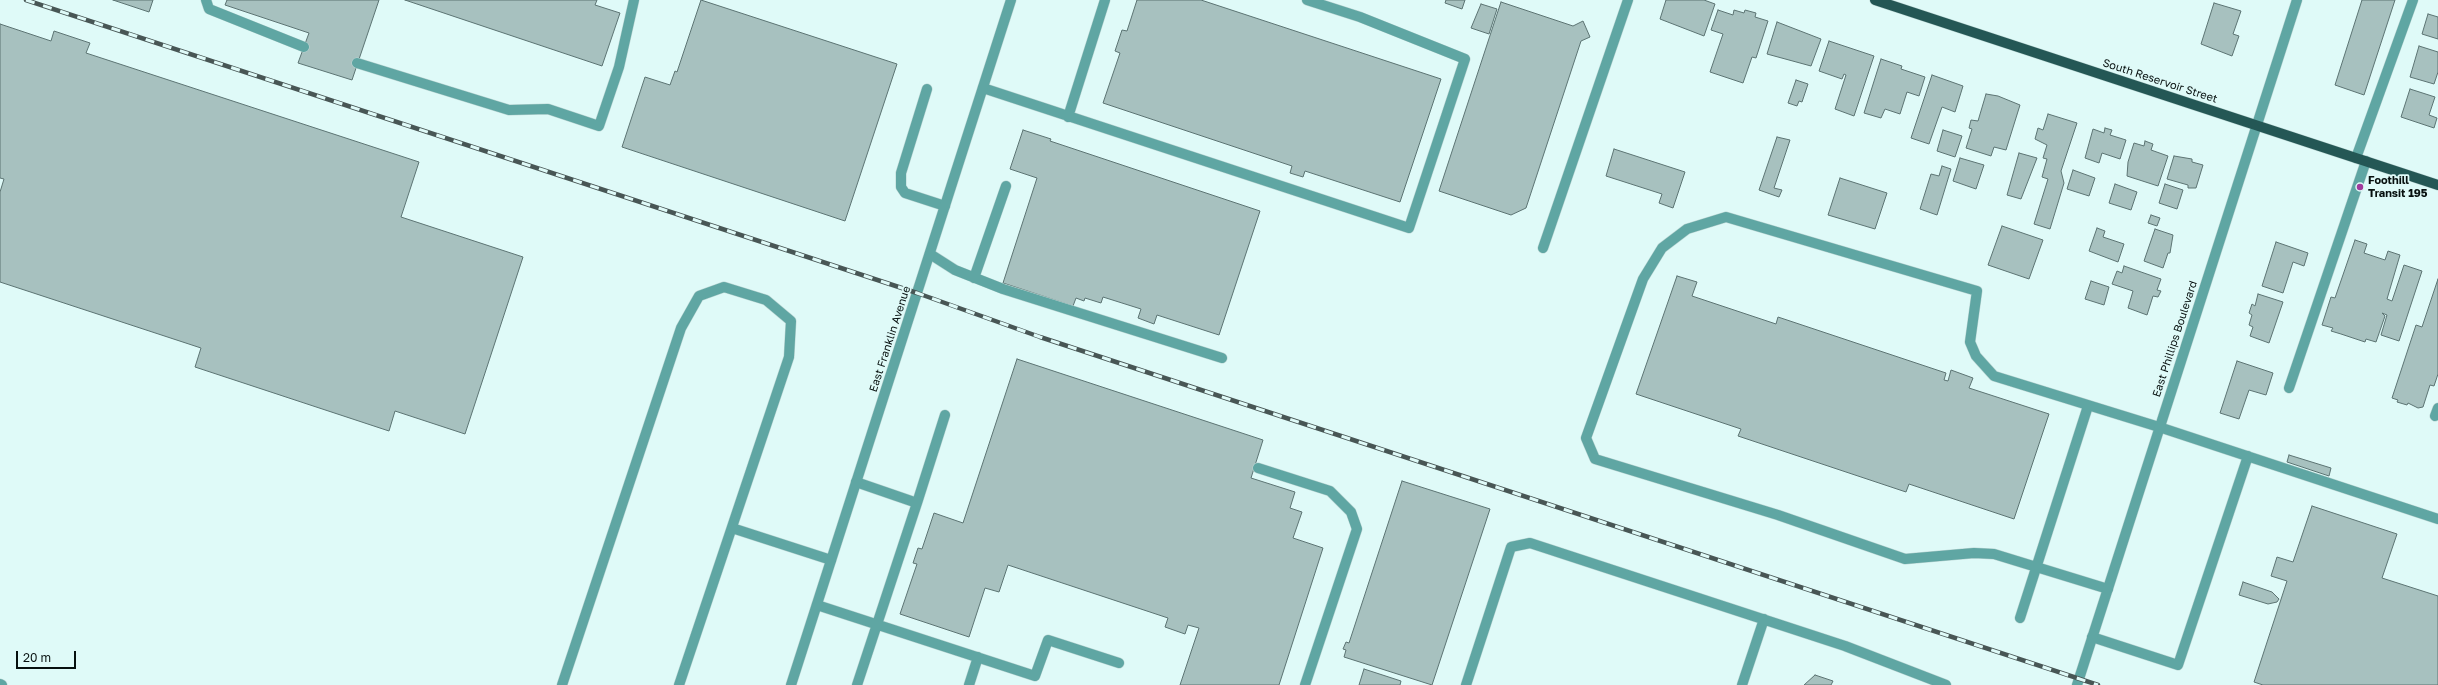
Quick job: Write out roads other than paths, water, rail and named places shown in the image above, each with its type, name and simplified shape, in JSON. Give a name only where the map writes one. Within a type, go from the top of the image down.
[{"type":"main road","name":"South Reservoir Street","points":[[1875,0],[2438,185]]},
{"type":"street","points":[[206,0],[209,9],[304,47]]},
{"type":"street","points":[[357,63],[509,110],[548,109],[599,126],[619,67],[634,0]]},
{"type":"street","name":"East Franklin Avenue","points":[[791,685],[1011,0]]},
{"type":"street","points":[[1068,117],[1106,0]]},
{"type":"street","points":[[983,88],[1409,228],[1465,59],[1360,17],[1307,0]]},
{"type":"street","points":[[1543,248],[1628,0]]},
{"type":"street","name":"East Phillips Boulevard","points":[[2077,685],[2297,0]]},
{"type":"street","points":[[2288,388],[2361,159],[2372,116],[2413,0]]},
{"type":"street","points":[[927,89],[901,173],[901,187],[904,193],[945,206]]},
{"type":"street","points":[[974,278],[1006,186]]},
{"type":"street","points":[[2108,589],[1994,554],[1980,553],[1905,559],[1778,515],[1595,459],[1586,438],[1643,278],[1662,248],[1687,229],[1726,217],[1977,291],[1970,342],[1976,356],[1994,376],[2160,427],[2438,519]]},
{"type":"street","points":[[930,254],[955,270],[1002,289],[1222,358]]},
{"type":"street","points":[[562,685],[681,328],[699,296],[724,287],[766,300],[791,321],[789,357],[679,685]]},
{"type":"street","points":[[2020,618],[2088,406]]},
{"type":"street","points":[[857,685],[945,415]]},
{"type":"street","points":[[2092,637],[2178,665],[2248,456]]},
{"type":"street","points":[[1258,468],[1330,492],[1350,512],[1357,529],[1305,685]]},
{"type":"street","points":[[856,482],[917,503]]},
{"type":"street","points":[[732,528],[831,560]]},
{"type":"street","points":[[1466,685],[1512,547],[1530,543],[1845,646],[1946,685]]},
{"type":"street","points":[[817,605],[978,657],[1034,680],[1048,640],[1118,663]]},
{"type":"street","points":[[1742,685],[1764,619]]},
{"type":"street","points":[[969,685],[978,657]]},
{"type":"railway","points":[[26,0],[917,293],[1040,337],[2098,685]]},
{"type":"place","name":"Foothill Transit 195","points":[[2360,187]]}]
